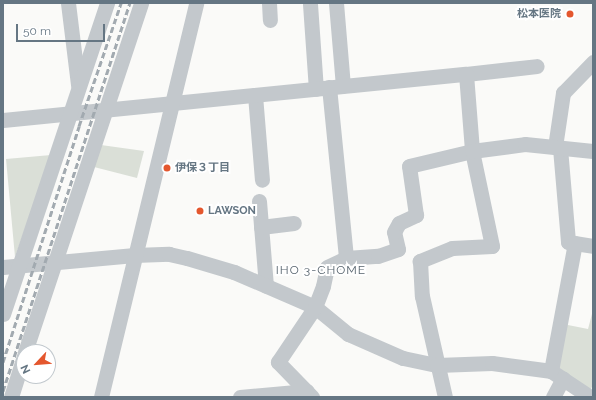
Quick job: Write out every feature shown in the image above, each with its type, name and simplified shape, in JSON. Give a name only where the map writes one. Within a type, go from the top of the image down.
[{"type":"street","points":[[68,3],[78,91]]},
{"type":"street","points":[[3,314],[107,3]]},
{"type":"street","points":[[28,344],[141,3]]},
{"type":"street","points":[[101,397],[134,255],[196,3]]},
{"type":"street","points":[[269,3],[270,20]]},
{"type":"street","points":[[336,3],[329,88],[346,258]]},
{"type":"street","points":[[310,4],[306,22],[329,88]]},
{"type":"street","points":[[593,62],[563,93],[557,148],[568,242],[593,246]]},
{"type":"street","points":[[3,120],[537,66]]},
{"type":"street","points":[[445,397],[422,296],[420,261],[452,248],[492,246],[472,151],[466,74]]},
{"type":"street","points":[[255,95],[262,180]]},
{"type":"street","points":[[309,394],[278,362],[315,307],[323,286],[326,267],[346,258],[378,256],[398,249],[394,232],[396,227],[399,223],[416,215],[409,166],[472,151],[525,144],[593,151]]},
{"type":"street","points":[[259,200],[266,286]]},
{"type":"street","points":[[261,227],[294,223]]},
{"type":"street","points":[[553,397],[575,243]]},
{"type":"street","points":[[3,267],[134,255],[169,254],[234,272],[315,307],[348,334],[403,358],[437,365],[492,363],[557,374],[590,397]]},
{"type":"street","points":[[11,397],[16,381]]},
{"type":"street","points":[[245,397],[309,394]]},
{"type":"shaded area","points":[[101,145],[144,151],[137,178],[94,167]]},
{"type":"shaded area","points":[[51,155],[15,257],[6,159]]},
{"type":"shaded area","points":[[593,310],[593,384],[590,392],[556,370],[563,324],[588,329]]},
{"type":"railway","points":[[3,362],[79,126],[121,3]]},
{"type":"railway","points":[[3,391],[130,3]]},
{"type":"place","name":"松本医院","points":[[570,14]]},
{"type":"place","name":"伊保３丁目","points":[[167,168]]},
{"type":"place","name":"LAWSON","points":[[200,211]]},
{"type":"district","name":"IHO 3-CHOME","points":[[321,271]]}]
